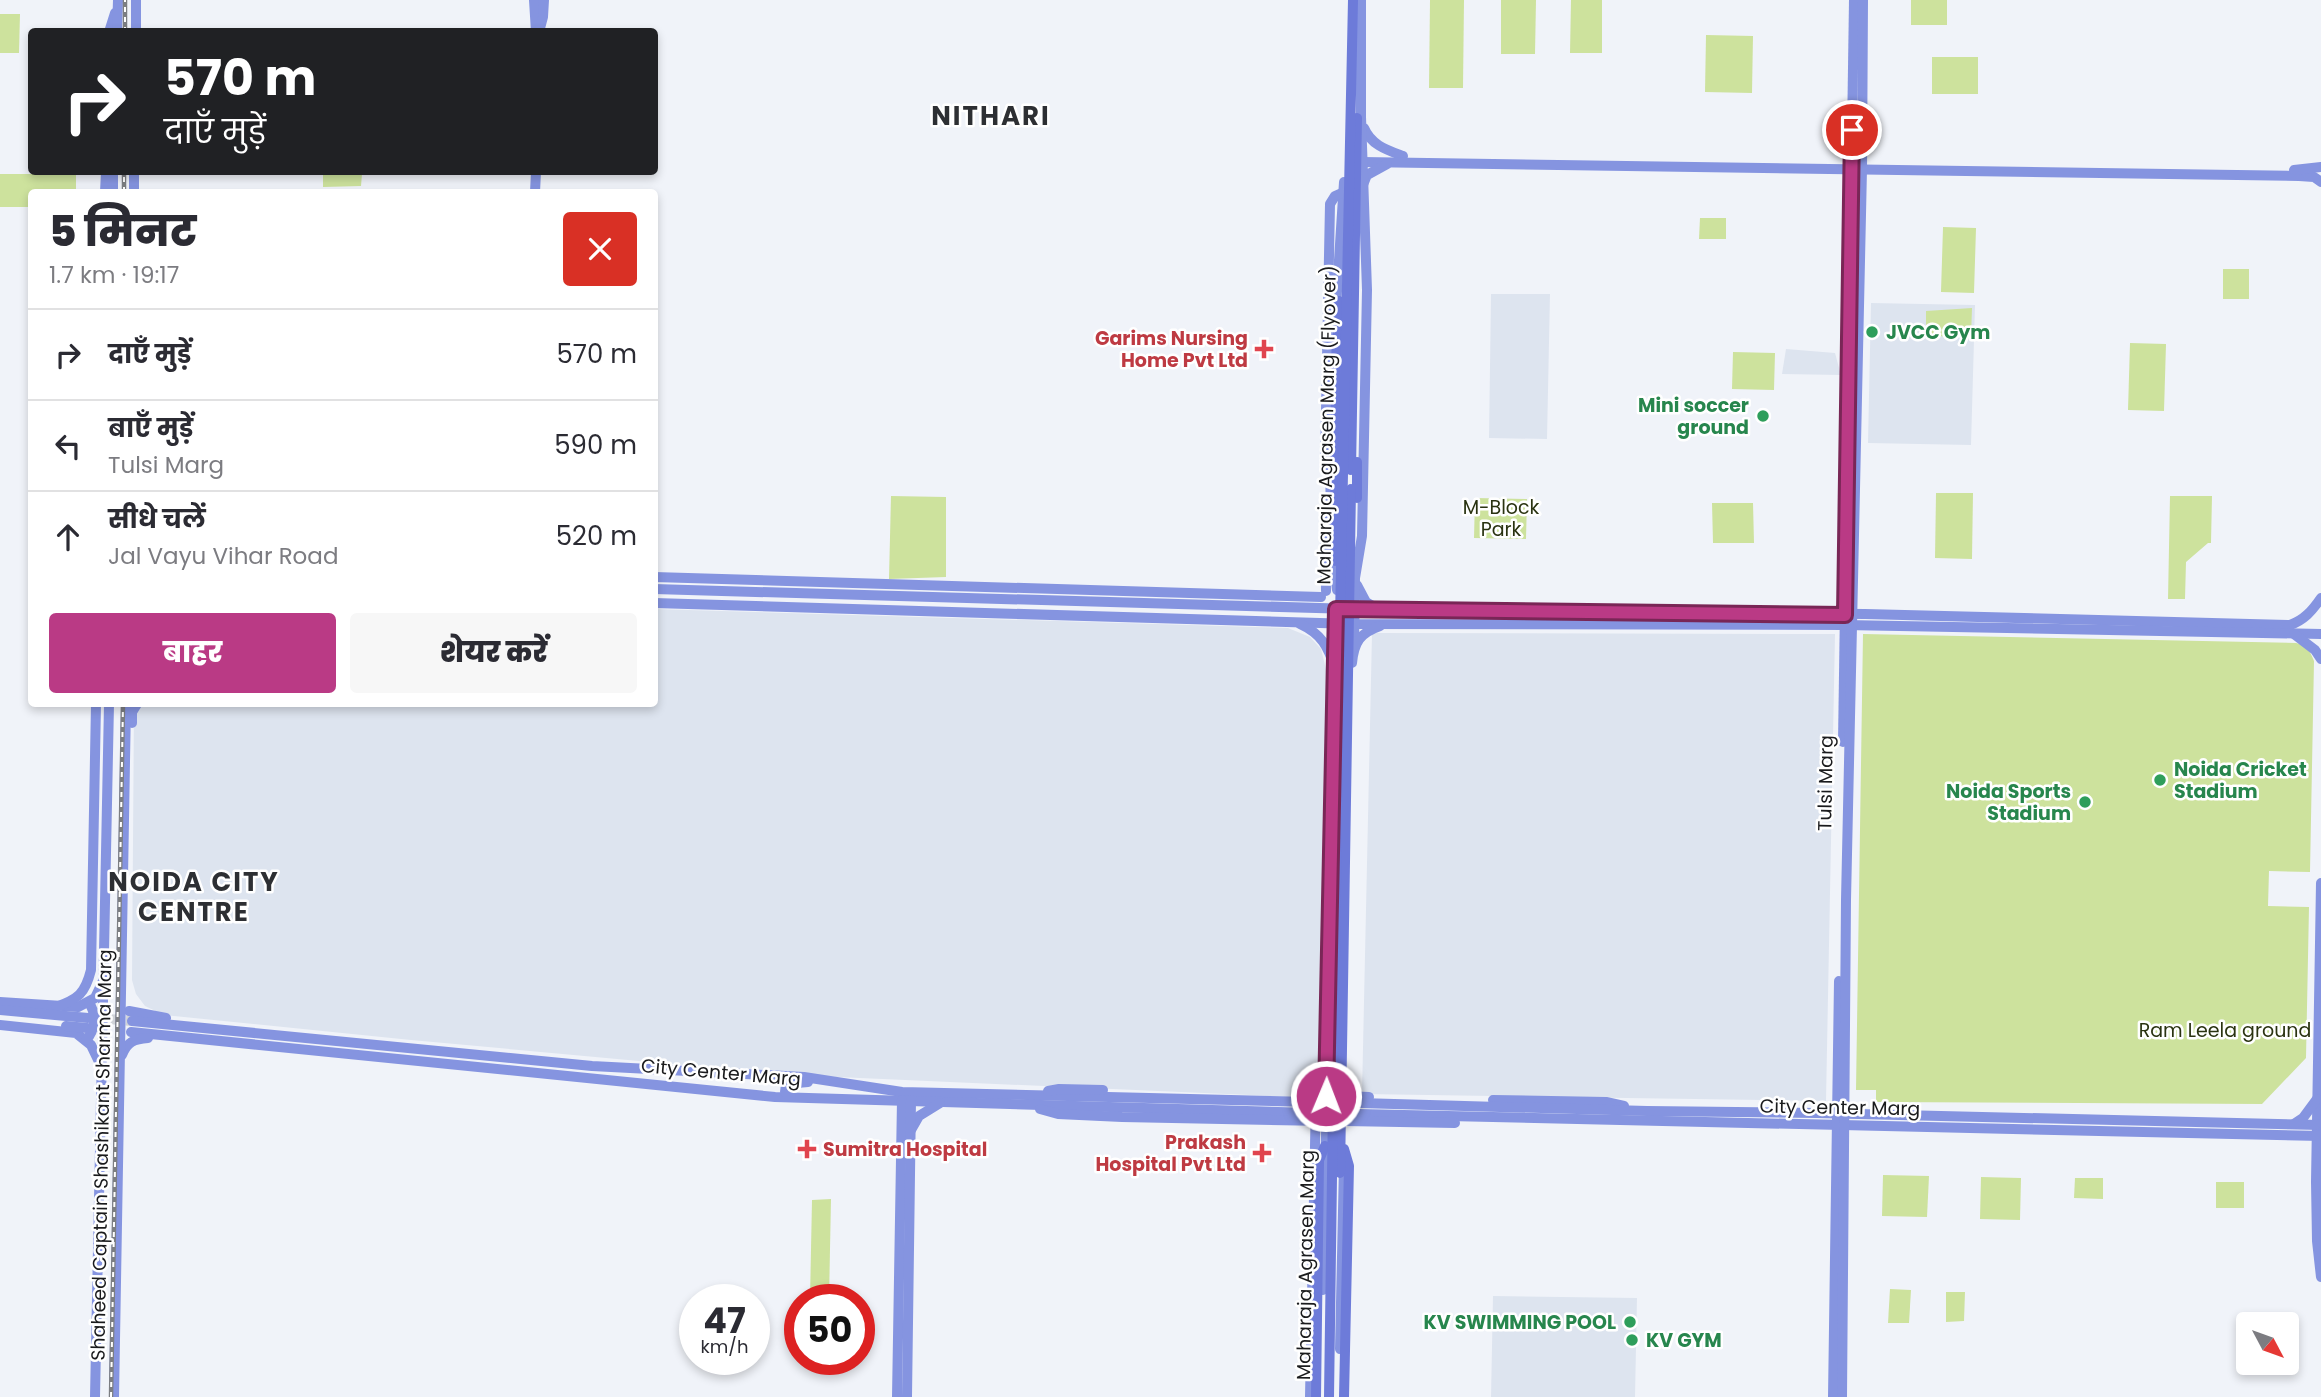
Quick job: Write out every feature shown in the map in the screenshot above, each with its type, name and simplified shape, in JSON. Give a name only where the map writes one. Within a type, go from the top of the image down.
[{"type":"main road","name":"Maharaja Agrasen Marg (Flyover)","points":[[1340,1397],[1360,0]]},
{"type":"main road","name":"Maharaja Agrasen Marg (Flyover)","points":[[1329,1397],[1348,2]]},
{"type":"main road","points":[[1355,235],[1361,266],[1355,578]]},
{"type":"main road","points":[[1335,575],[1339,295],[1346,264]]},
{"type":"main road","points":[[1318,1397],[1318,1215],[1320,1160],[1325,1146]]},
{"type":"main road","points":[[1340,1397],[1349,1166],[1344,1149]]},
{"type":"street","points":[[136,0],[136,28]]},
{"type":"street","points":[[534,0],[538,28]]},
{"type":"street","points":[[539,28],[544,0]]},
{"type":"street","points":[[1360,0],[1366,24],[1361,117],[1367,290],[1362,536],[1355,578],[1359,592],[1366,602],[1378,609]]},
{"type":"street","points":[[1854,0],[1857,166]]},
{"type":"street","points":[[1857,166],[1863,0]]},
{"type":"street","points":[[1310,1397],[1317,1098],[1330,920],[1335,668],[1332,622],[1335,575],[1329,512],[1332,374],[1344,192],[1348,2]]},
{"type":"street","points":[[110,28],[117,5]]},
{"type":"street","points":[[117,5],[117,28]]},
{"type":"street","points":[[1361,117],[1368,137],[1399,159]]},
{"type":"street","points":[[1362,159],[2319,174]]},
{"type":"street","points":[[1362,187],[1367,175],[1399,159],[1830,169],[1857,166]]},
{"type":"street","name":"Tulsi Marg","points":[[1842,1397],[1841,1093],[1845,648],[1849,620],[1852,181],[1857,166]]},
{"type":"street","name":"Tulsi Marg","points":[[1843,900],[1857,166]]},
{"type":"street","points":[[1830,169],[1852,181]]},
{"type":"street","points":[[1323,594],[1330,204],[1335,196],[1344,192]]},
{"type":"street","points":[[1293,607],[1317,601],[1335,575]]},
{"type":"street","points":[[658,577],[1323,594]]},
{"type":"street","name":"Maharaja Agrasen Marg","points":[[1340,1397],[1355,578]]},
{"type":"street","points":[[658,589],[2321,634]]},
{"type":"street","points":[[658,603],[1355,624],[1825,625],[1849,620],[2290,625],[2311,612],[2321,598]]},
{"type":"street","points":[[1294,621],[1313,630],[1326,644],[1335,668]]},
{"type":"street","points":[[1354,648],[1361,635],[1387,623]]},
{"type":"street","points":[[1825,625],[1839,637],[1845,648]]},
{"type":"street","points":[[2292,633],[2304,640],[2321,659]]},
{"type":"street","points":[[56,1007],[80,996],[92,970],[96,707]]},
{"type":"street","name":"Shaheed Captain Shashikant Sharma Marg","points":[[95,1397],[108,707]]},
{"type":"street","name":"Shaheed Captain Shashikant Sharma Marg","points":[[114,1397],[126,707]]},
{"type":"street","points":[[125,761],[130,747],[134,707]]},
{"type":"street","points":[[2321,883],[2317,1155],[2317,1241],[2321,1277]]},
{"type":"street","points":[[1330,920],[1348,918]]},
{"type":"street","points":[[0,1002],[78,1007],[95,998],[104,978]]},
{"type":"street","points":[[119,1058],[126,1045],[129,1011],[122,993]]},
{"type":"street","points":[[86,1040],[92,1030],[93,1020],[89,1003]]},
{"type":"street","points":[[0,1010],[88,1023],[0,1019]]},
{"type":"street","points":[[126,1045],[137,1039],[149,1038],[435,1067],[461,1068],[477,1060],[463,1048],[445,1045],[239,1028],[147,1016],[129,1011]]},
{"type":"street","points":[[0,1025],[69,1031],[86,1040],[103,1069]]},
{"type":"street","name":"City Center Marg","points":[[132,1027],[477,1060],[791,1097],[1017,1104],[1058,1114],[1122,1118],[1317,1118]]},
{"type":"street","name":"City Center Marg","points":[[477,1060],[770,1074],[902,1092],[1034,1095],[1059,1089],[1317,1098]]},
{"type":"street","points":[[743,1093],[771,1088],[773,1083],[770,1074]]},
{"type":"street","points":[[791,1097],[785,1092],[786,1084],[815,1080]]},
{"type":"street","points":[[1817,1113],[1841,1093],[1867,1114]]},
{"type":"street","points":[[1345,1096],[1606,1102],[1647,1116]]},
{"type":"street","points":[[2294,1124],[2303,1118],[2318,1098]]},
{"type":"street","points":[[906,1100],[910,1133],[907,1397]]},
{"type":"street","points":[[897,1397],[906,1100]]},
{"type":"street","points":[[910,1133],[919,1116],[944,1101]]},
{"type":"street","name":"City Center Marg","points":[[1359,1103],[1823,1124],[1867,1114],[2294,1124],[2319,1130]]},
{"type":"street","name":"City Center Marg","points":[[1359,1114],[1647,1116],[1817,1113],[1841,1119],[2298,1136],[2319,1130]]},
{"type":"street","points":[[1345,1121],[1607,1126],[1647,1116]]},
{"type":"street","name":"Maharaja Agrasen Marg","points":[[1317,1118],[1325,1146],[1318,1397]]},
{"type":"street","name":"Tulsi Marg","points":[[1833,1397],[1836,1141],[1841,1119]]},
{"type":"street","points":[[1823,1124],[1836,1141]]},
{"type":"street","points":[[2298,1136],[2308,1143],[2317,1155]]},
{"type":"street","points":[[98,1227],[102,1236],[102,1264],[107,1267],[112,1263],[116,1230]]},
{"type":"street","points":[[1324,1229],[1342,1228]]},
{"type":"street","points":[[95,1301],[102,1281],[107,1278],[112,1281],[115,1300]]},
{"type":"shaded area","points":[[1491,294],[1550,294],[1547,439],[1489,438]]},
{"type":"shaded area","points":[[1871,303],[1975,305],[1971,445],[1868,443]]},
{"type":"shaded area","points":[[1786,349],[1835,353],[1841,375],[1782,374]]},
{"type":"shaded area","points":[[658,609],[1288,628],[1310,637],[1321,649],[1327,673],[1321,1072],[1317,1082],[1309,1090],[1294,1097],[792,1075],[411,1040],[164,1015],[145,1006],[136,994],[132,980],[134,707],[658,707]]},
{"type":"shaded area","points":[[1372,633],[1835,634],[1826,1101],[1362,1094]]},
{"type":"shaded area","points":[[1493,1296],[1637,1298],[1635,1397],[1491,1397]]},
{"type":"green space","points":[[1430,0],[1464,0],[1463,88],[1429,88]]},
{"type":"green space","points":[[1501,0],[1536,0],[1535,54],[1501,54]]},
{"type":"green space","points":[[1571,0],[1602,0],[1602,53],[1570,53]]},
{"type":"green space","points":[[1911,0],[1947,0],[1947,25],[1911,25]]},
{"type":"green space","points":[[0,14],[20,14],[19,53],[0,53]]},
{"type":"green space","points":[[1706,35],[1753,36],[1752,93],[1705,92]]},
{"type":"green space","points":[[1932,57],[1978,57],[1978,94],[1932,94]]},
{"type":"green space","points":[[0,174],[76,175],[76,189],[28,189],[28,207],[0,207]]},
{"type":"green space","points":[[323,175],[362,175],[361,186],[323,187]]},
{"type":"green space","points":[[1700,218],[1726,218],[1726,239],[1699,239]]},
{"type":"green space","points":[[1943,227],[1976,228],[1974,293],[1941,292]]},
{"type":"green space","points":[[2223,269],[2249,269],[2249,299],[2223,299]]},
{"type":"green space","points":[[1972,308],[1971,337],[1932,336],[1926,330],[1926,311]]},
{"type":"green space","points":[[2130,343],[2166,344],[2164,411],[2128,410]]},
{"type":"green space","points":[[1733,352],[1775,353],[1774,390],[1732,389]]},
{"type":"green space","points":[[1936,493],[1973,493],[1972,559],[1935,558]]},
{"type":"green space","points":[[891,496],[946,497],[946,577],[889,579]]},
{"type":"green space","points":[[2170,496],[2212,496],[2211,543],[2186,562],[2185,599],[2168,599]]},
{"type":"green space","name":"M-Block Park","points":[[1475,498],[1527,499],[1526,539],[1474,538]]},
{"type":"green space","points":[[1712,503],[1753,503],[1754,543],[1713,543]]},
{"type":"green space","name":"Noida Sports Stadium","points":[[1863,634],[2296,643],[2308,649],[2314,661],[2310,872],[2269,871],[2268,906],[2309,907],[2306,1058],[2262,1104],[1876,1102],[1876,1090],[1856,1090]]},
{"type":"green space","points":[[1883,1175],[1929,1176],[1927,1217],[1882,1216]]},
{"type":"green space","points":[[1981,1177],[2021,1178],[2020,1220],[1980,1219]]},
{"type":"green space","points":[[2075,1178],[2103,1178],[2103,1199],[2074,1198]]},
{"type":"green space","points":[[2216,1182],[2244,1182],[2244,1208],[2216,1208]]},
{"type":"green space","points":[[831,1199],[829,1284],[810,1284],[812,1200]]},
{"type":"green space","points":[[1890,1289],[1911,1290],[1909,1323],[1888,1323]]},
{"type":"green space","points":[[1946,1292],[1965,1292],[1964,1321],[1946,1322]]},
{"type":"tunnel","points":[[96,1018],[132,1021]]},
{"type":"railway","points":[[125,0],[125,28]]},
{"type":"railway","points":[[124,175],[124,189]]},
{"type":"railway","points":[[111,1397],[123,707]]},
{"type":"place","name":"JVCC Gym","points":[[1872,332]]},
{"type":"place","name":"Garims Nursing Home Pvt Ltd","points":[[1264,349]]},
{"type":"place","name":"Mini soccer ground","points":[[1763,416]]},
{"type":"place","name":"Noida Cricket Stadium","points":[[2160,780]]},
{"type":"place","name":"Noida Sports Stadium","points":[[2085,802]]},
{"type":"place","name":"Sumitra Hospital","points":[[807,1149]]},
{"type":"place","name":"Prakash Hospital Pvt Ltd","points":[[1262,1153]]},
{"type":"place","name":"KV SWIMMING POOL","points":[[1630,1322]]},
{"type":"place","name":"KV GYM","points":[[1632,1340]]},
{"type":"district","name":"NITHARI","points":[[991,116]]},
{"type":"district","name":"NOIDA CITY CENTRE","points":[[194,897]]},
{"type":"route","points":[[1326,1096],[1336,609],[1845,615],[1852,130]]},
{"type":"park label","name":"Ram Leela ground","points":[[2225,1030]]}]
